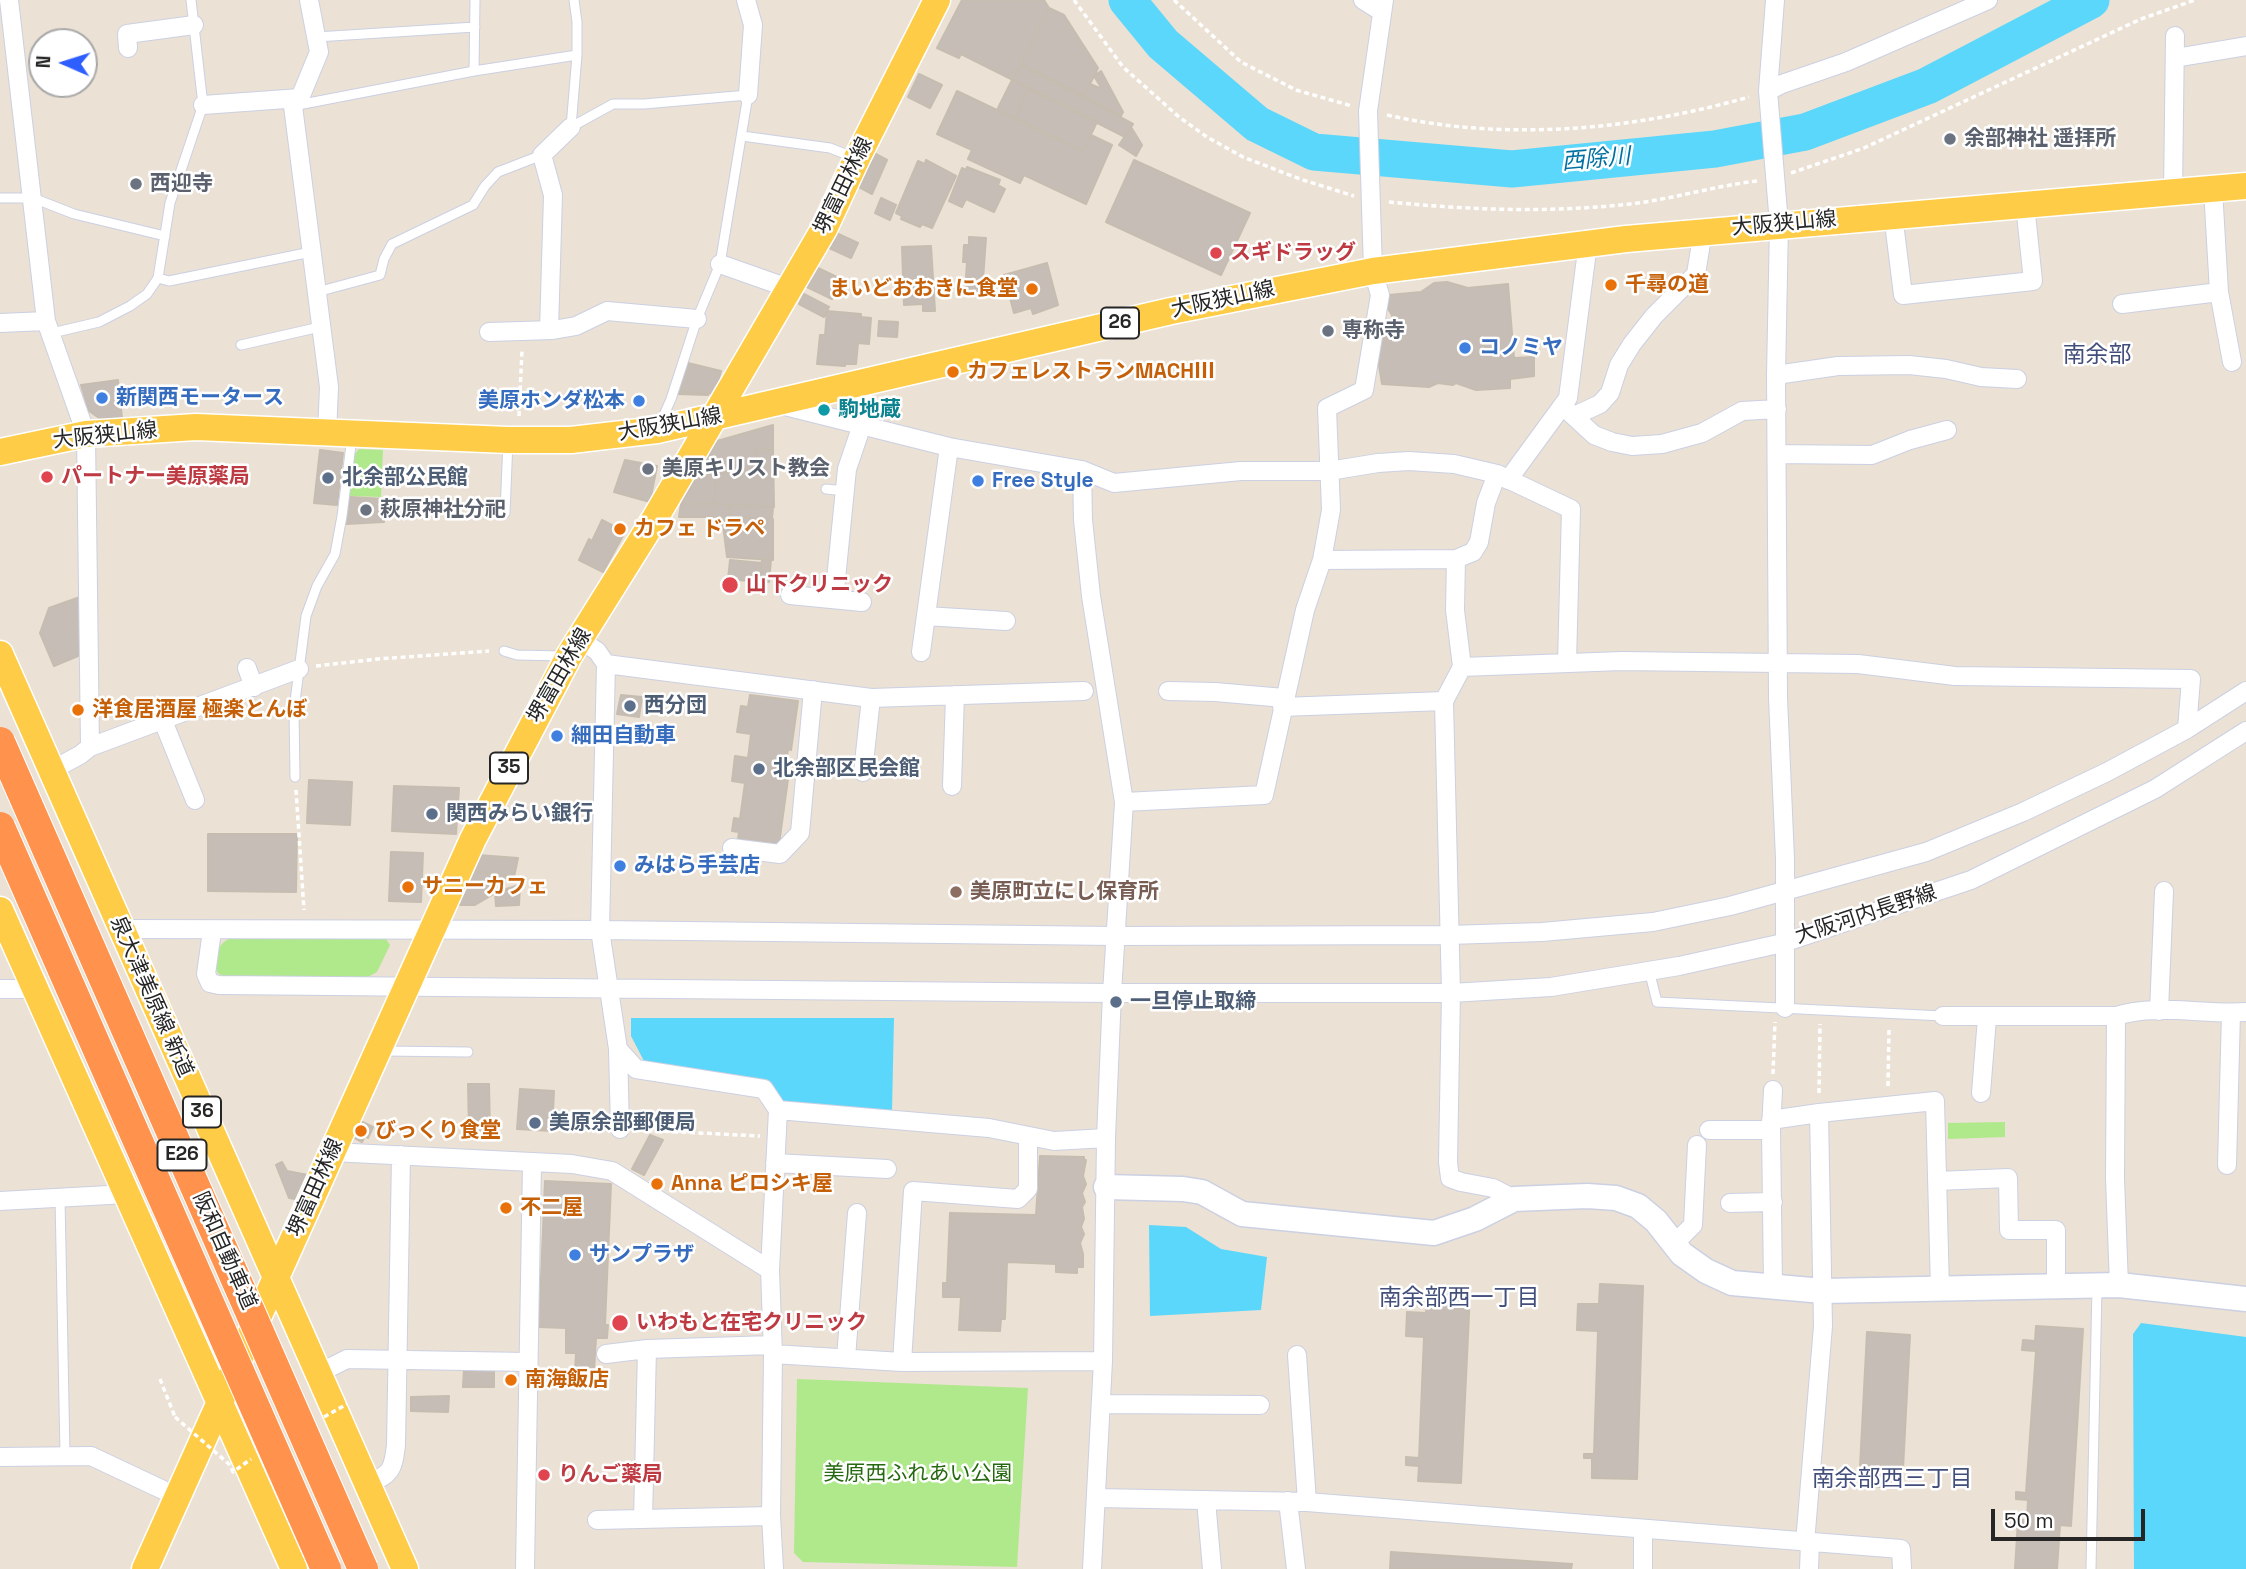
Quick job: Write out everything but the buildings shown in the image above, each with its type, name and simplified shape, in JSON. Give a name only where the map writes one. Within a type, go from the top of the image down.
[{"type":"highway","name":"阪和自動車道","points":[[0,741],[363,1569]]},
{"type":"highway","name":"阪和自動車道","points":[[0,827],[326,1569]]},
{"type":"main road","name":"堺富田林線","points":[[145,1569],[473,839],[575,648],[791,289],[824,229],[937,0]]},
{"type":"main road","name":"大阪狭山線","points":[[0,452],[86,434],[196,427],[339,435],[513,440],[571,440],[657,430],[1171,311],[1373,271],[1703,231],[2246,186]]},
{"type":"main road","name":"泉大津美原線 新道","points":[[0,654],[405,1569]]},
{"type":"main road","points":[[0,910],[294,1569]]},
{"type":"street","points":[[9,0],[49,327],[86,434],[90,747]]},
{"type":"street","points":[[309,0],[319,52],[297,102],[315,292],[339,435]]},
{"type":"street","points":[[746,0],[753,25],[748,95]]},
{"type":"street","points":[[1125,802],[1264,795],[1304,610],[1322,560],[1331,510],[1328,408],[1364,390],[1380,295],[1373,271],[1368,114],[1383,6],[1363,0]]},
{"type":"street","points":[[1776,0],[1768,95],[1779,224],[1776,375],[1778,663],[1785,859],[1783,943],[1786,961],[1780,1008]]},
{"type":"street","points":[[1768,95],[1782,84],[1846,62],[1988,0]]},
{"type":"street","points":[[128,48],[127,34],[194,25]]},
{"type":"street","points":[[2173,192],[2175,36]]},
{"type":"street","points":[[2175,58],[2246,46]]},
{"type":"street","points":[[203,105],[297,102]]},
{"type":"street","points":[[549,330],[553,195],[542,155],[571,127]]},
{"type":"street","points":[[2213,189],[2219,292],[2232,362]]},
{"type":"street","points":[[1893,215],[1903,295],[2033,281],[2025,205]]},
{"type":"street","points":[[1322,560],[1456,559],[1473,552],[1479,542],[1486,503],[1503,477],[1569,411],[1600,404],[1610,393],[1619,365],[1632,344],[1654,316],[1696,274],[1703,231]]},
{"type":"street","points":[[1588,243],[1568,398],[1569,411],[1594,435],[1612,442],[1662,444],[1702,433],[1742,411],[1777,409]]},
{"type":"street","points":[[720,264],[791,289]]},
{"type":"street","points":[[2122,304],[2219,292]]},
{"type":"street","points":[[489,332],[549,330],[576,326],[607,311],[697,319]]},
{"type":"street","points":[[0,323],[49,327]]},
{"type":"street","points":[[1776,375],[1838,366],[1909,365],[1946,369],[1981,377],[2017,379]]},
{"type":"street","points":[[834,599],[848,469],[862,425],[864,382]]},
{"type":"street","points":[[773,403],[949,446],[1082,470],[1114,483],[1241,471],[1329,471],[1409,461],[1454,464],[1503,477],[1571,509],[1567,663]]},
{"type":"street","points":[[1777,454],[1872,455],[1910,440],[1947,430]]},
{"type":"street","points":[[922,652],[949,446]]},
{"type":"street","points":[[1082,470],[1083,520],[1091,596],[1125,802],[1112,993],[1106,1138],[1104,1361],[1092,1569]]},
{"type":"street","points":[[1456,559],[1455,610],[1462,667],[1444,701],[1451,993],[1450,1178],[1493,1188],[1514,1199]]},
{"type":"street","points":[[790,595],[862,602]]},
{"type":"street","points":[[926,616],[1006,621]]},
{"type":"street","points":[[575,648],[597,651],[606,664],[600,930],[618,1049],[620,1129]]},
{"type":"street","points":[[1462,667],[1622,661],[1858,664],[1955,676],[2190,679],[2186,729]]},
{"type":"street","points":[[606,664],[871,698],[1084,691]]},
{"type":"street","points":[[52,770],[90,747],[254,687],[300,667]]},
{"type":"street","points":[[247,668],[254,687]]},
{"type":"street","points":[[732,848],[780,854],[800,833],[813,691]]},
{"type":"street","points":[[1168,691],[1215,692],[1283,703],[1444,701]]},
{"type":"street","name":"大阪河内長野線","points":[[121,929],[600,930],[1115,936],[1449,935],[1542,932],[1653,922],[1730,906],[1926,852],[2022,812],[2106,772],[2186,729],[2246,691]]},
{"type":"street","points":[[952,786],[955,695]]},
{"type":"street","points":[[863,772],[871,698]]},
{"type":"street","points":[[163,721],[195,800]]},
{"type":"street","name":"大阪河内長野線","points":[[212,931],[206,974],[210,983],[219,985],[1112,993],[1451,993],[1551,987],[1783,943],[1972,880],[2155,789],[2246,731]]},
{"type":"street","points":[[2159,1011],[2164,891]]},
{"type":"street","points":[[0,989],[36,989]]},
{"type":"street","points":[[1943,1016],[1987,1018],[2116,1016],[2128,1012],[2159,1011],[2239,1012],[2227,1166]]},
{"type":"street","points":[[2108,1285],[2115,1179],[2116,1016]]},
{"type":"street","points":[[1981,1093],[1987,1018]]},
{"type":"street","points":[[618,1049],[636,1069],[764,1089],[778,1110],[770,1269],[773,1350],[771,1516],[774,1569]]},
{"type":"street","points":[[1773,1090],[1773,1286]]},
{"type":"street","points":[[1709,1130],[1771,1125],[1819,1113],[1935,1101],[1940,1289]]},
{"type":"street","points":[[778,1110],[989,1128],[1054,1141],[1106,1138]]},
{"type":"street","points":[[1809,1569],[1807,1543],[1823,1326],[1819,1113]]},
{"type":"street","points":[[902,1362],[913,1191],[1018,1199],[1028,1189],[1028,1137]]},
{"type":"street","points":[[1674,1244],[1693,1225],[1697,1145]]},
{"type":"street","points":[[332,1152],[572,1164],[611,1171],[770,1269]]},
{"type":"street","points":[[368,1485],[388,1475],[394,1464],[401,1155]]},
{"type":"street","points":[[525,1569],[533,1163]]},
{"type":"street","points":[[775,1163],[887,1170]]},
{"type":"street","points":[[1937,1181],[2008,1178],[2008,1230],[2056,1230],[2056,1286]]},
{"type":"street","points":[[1106,1187],[1183,1189],[1202,1192],[1242,1214],[1434,1233],[1475,1219],[1514,1199],[1587,1196],[1616,1198],[1638,1206],[1656,1221],[1682,1254],[1706,1271],[1732,1283],[1823,1291],[2108,1285],[2246,1299]]},
{"type":"street","points":[[0,1201],[127,1194]]},
{"type":"street","points":[[1730,1203],[1773,1202]]},
{"type":"street","points":[[846,1358],[857,1213]]},
{"type":"street","points":[[606,1354],[647,1349],[773,1350],[902,1362],[1104,1361]]},
{"type":"street","points":[[643,1519],[647,1349]]},
{"type":"street","points":[[1297,1355],[1307,1502]]},
{"type":"street","points":[[318,1373],[347,1359],[528,1362]]},
{"type":"street","points":[[1101,1404],[1218,1415],[1260,1405]]},
{"type":"street","points":[[0,1457],[91,1456],[178,1497]]},
{"type":"street","points":[[1097,1498],[1307,1502],[1901,1549],[1902,1569]]},
{"type":"street","points":[[1206,1500],[1212,1569]]},
{"type":"street","points":[[1288,1501],[1296,1569]]},
{"type":"street","points":[[597,1520],[771,1516]]},
{"type":"street","points":[[1643,1529],[1643,1569]]},
{"type":"lane","points":[[49,327],[99,322],[131,306],[147,294],[158,278],[170,203],[203,105],[191,0]]},
{"type":"lane","points":[[474,71],[475,0]]},
{"type":"lane","points":[[571,127],[578,55],[578,22],[574,0]]},
{"type":"lane","points":[[316,37],[475,27]]},
{"type":"lane","points":[[297,102],[578,55]]},
{"type":"lane","points":[[571,127],[613,104],[748,95],[720,264],[697,319],[671,400],[657,430]]},
{"type":"lane","points":[[742,136],[830,148],[857,158]]},
{"type":"lane","points":[[315,292],[380,275],[392,244],[473,205],[498,172],[542,155]]},
{"type":"lane","points":[[0,198],[33,198],[74,214],[165,236]]},
{"type":"lane","points":[[158,278],[169,281],[311,252]]},
{"type":"lane","points":[[241,345],[320,327]]},
{"type":"lane","points":[[295,777],[294,719],[306,616],[317,586],[335,554],[342,516],[339,435]]},
{"type":"lane","points":[[505,513],[513,440]]},
{"type":"lane","points":[[826,489],[845,491]]},
{"type":"lane","points":[[504,651],[517,655],[575,648]]},
{"type":"lane","points":[[1649,970],[1657,1002],[1943,1016]]},
{"type":"lane","points":[[377,1051],[468,1052]]},
{"type":"lane","points":[[60,1198],[65,1455]]},
{"type":"lane","points":[[2091,1569],[2108,1285]]},
{"type":"path","points":[[1074,0],[1123,67],[1179,117],[1206,137],[1243,157],[1300,179],[1369,197],[1422,205],[1518,209],[1585,208],[1633,203],[1776,176],[1864,148],[2141,19],[2195,0]]},
{"type":"path","points":[[1174,0],[1241,62],[1296,90],[1368,114],[1428,124],[1516,129],[1577,128],[1648,121],[1768,95]]},
{"type":"path","points":[[513,440],[522,331]]},
{"type":"path","points":[[300,667],[504,651]]},
{"type":"path","points":[[295,777],[304,910]]},
{"type":"path","points":[[1773,1090],[1780,1008]]},
{"type":"path","points":[[1819,1113],[1821,1010]]},
{"type":"path","points":[[1888,1106],[1890,1013]]},
{"type":"path","points":[[620,1129],[776,1137]]},
{"type":"path","points":[[160,1379],[175,1417]]},
{"type":"green space","points":[[359,449],[383,450],[381,497],[349,496],[354,455]]},
{"type":"green space","points":[[229,939],[386,939],[390,945],[377,972],[366,978],[226,977],[219,974],[215,968],[220,947]]},
{"type":"green space","points":[[2005,1122],[2005,1137],[1948,1139],[1948,1123]]},
{"type":"green space","name":"美原西ふれあい公園","points":[[797,1379],[1028,1388],[1017,1567],[803,1562],[794,1553]]},
{"type":"water","points":[[631,1018],[894,1018],[892,1111],[780,1101],[771,1082],[644,1061],[631,1036]]},
{"type":"water","points":[[1149,1225],[1186,1227],[1221,1249],[1267,1257],[1261,1310],[1150,1316]]},
{"type":"water","points":[[2141,1323],[2246,1337],[2246,1569],[2134,1569],[2133,1334]]},
{"type":"waterway","name":"西除川","points":[[1127,0],[1163,44],[1257,124],[1314,152],[1512,169],[1715,149],[1805,132],[1927,86],[2091,0]]},
{"type":"place","name":"余部神社 遥拝所","points":[[1950,139]]},
{"type":"place","name":"西迎寺","points":[[136,184]]},
{"type":"place","name":"スギドラッグ","points":[[1216,253]]},
{"type":"place","name":"千尋の道","points":[[1611,285]]},
{"type":"place","name":"まいどおおきに食堂","points":[[1032,289]]},
{"type":"place","name":"専称寺","points":[[1328,331]]},
{"type":"place","name":"コノミヤ","points":[[1465,348]]},
{"type":"place","name":"カフェレストランMACHⅢ","points":[[953,372]]},
{"type":"place","name":"新関西モータース","points":[[102,398]]},
{"type":"place","name":"美原ホンダ松本","points":[[639,401]]},
{"type":"place","name":"駒地蔵","points":[[824,410]]},
{"type":"place","name":"美原キリスト教会","points":[[648,469]]},
{"type":"place","name":"パートナー美原薬局","points":[[47,477]]},
{"type":"place","name":"北余部公民館","points":[[328,478]]},
{"type":"place","name":"Free Style","points":[[978,481]]},
{"type":"place","name":"萩原神社分祀","points":[[366,510]]},
{"type":"place","name":"カフェ ドラペ","points":[[620,529]]},
{"type":"place","name":"山下クリニック","points":[[730,585]]},
{"type":"place","name":"西分団","points":[[630,706]]},
{"type":"place","name":"洋食居酒屋 極楽とんぼ","points":[[78,710]]},
{"type":"place","name":"細田自動車","points":[[557,736]]},
{"type":"place","name":"北余部区民会館","points":[[759,769]]},
{"type":"place","name":"関西みらい銀行","points":[[432,814]]},
{"type":"place","name":"みはら手芸店","points":[[620,866]]},
{"type":"place","name":"サニーカフェ","points":[[408,887]]},
{"type":"place","name":"美原町立にし保育所","points":[[956,892]]},
{"type":"place","name":"一旦停止取締","points":[[1116,1002]]},
{"type":"place","name":"美原余部郵便局","points":[[535,1123]]},
{"type":"place","name":"びっくり食堂","points":[[361,1131]]},
{"type":"place","name":"Anna ピロシキ屋","points":[[657,1184]]},
{"type":"place","name":"不二屋","points":[[506,1208]]},
{"type":"place","name":"サンプラザ","points":[[575,1255]]},
{"type":"place","name":"いわもと在宅クリニック","points":[[620,1323]]},
{"type":"place","name":"南海飯店","points":[[511,1380]]},
{"type":"place","name":"りんご薬局","points":[[544,1475]]},
{"type":"district","name":"南余部","points":[[2097,356]]},
{"type":"district","name":"南余部西一丁目","points":[[1459,1299]]},
{"type":"district","name":"南余部西三丁目","points":[[1892,1480]]}]
